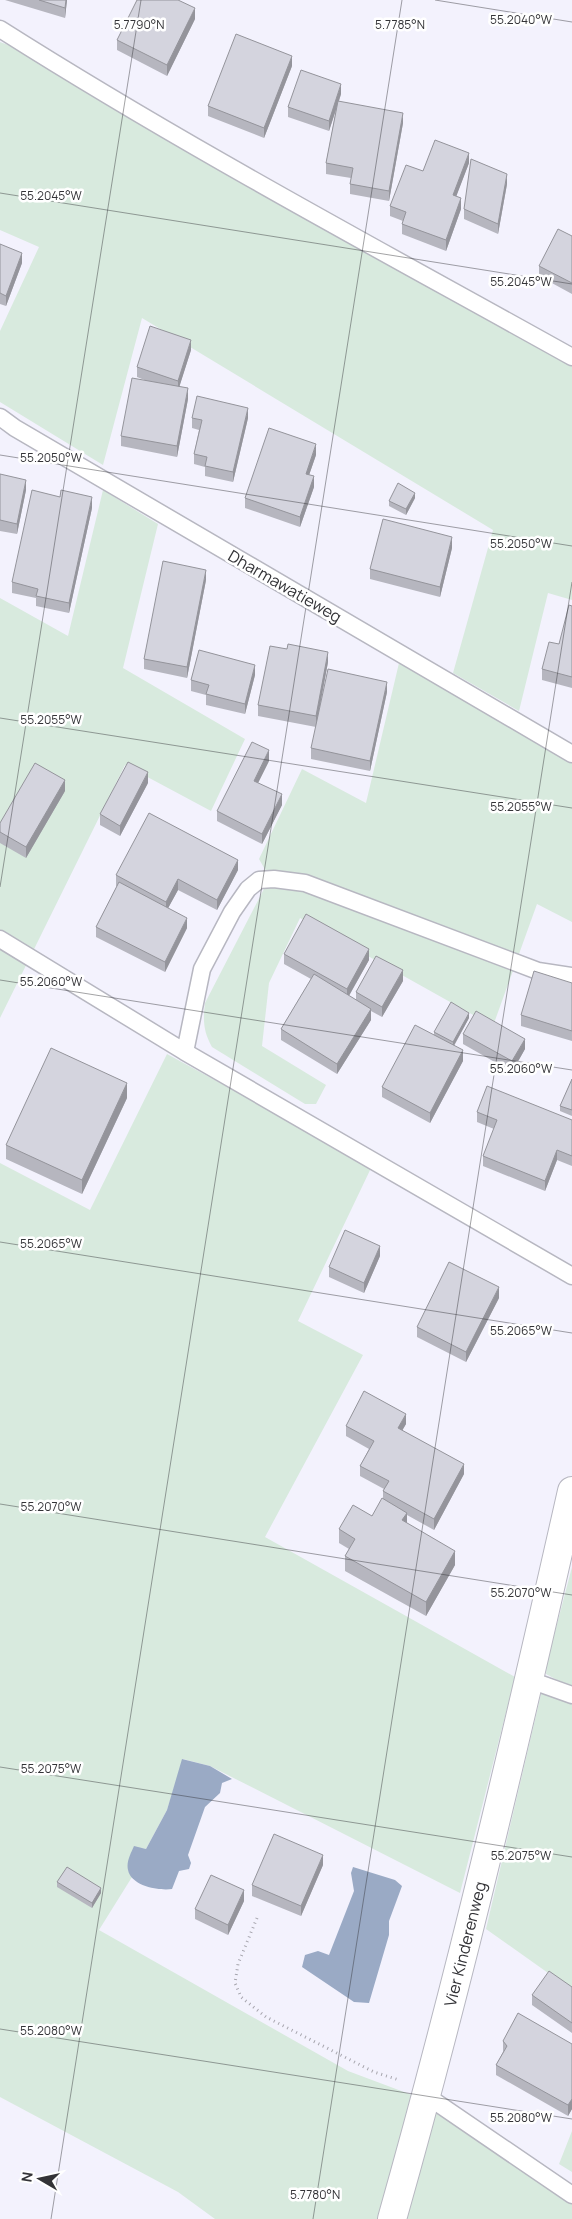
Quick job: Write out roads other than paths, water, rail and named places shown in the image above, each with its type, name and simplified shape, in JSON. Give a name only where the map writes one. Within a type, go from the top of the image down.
[{"type":"street","name":"Vier Kinderenweg","points":[[392,2219],[428,2093],[530,1680],[572,1492]]},
{"type":"lane","points":[[0,29],[92,88],[234,170],[572,357]]},
{"type":"lane","name":"Dharmawatieweg","points":[[0,417],[15,428],[572,754]]},
{"type":"lane","points":[[185,1052],[202,969],[232,912],[248,889],[259,880],[280,879],[305,883],[538,971],[572,976]]},
{"type":"lane","points":[[0,939],[185,1052],[572,1276]]},
{"type":"lane","points":[[530,1680],[572,1695]]},
{"type":"lane","points":[[428,2093],[572,2195]]},
{"type":"water","points":[[182,1759],[210,1766],[232,1779],[222,1783],[220,1793],[205,1807],[188,1855],[191,1863],[189,1869],[179,1871],[172,1889],[153,1888],[134,1880],[128,1870],[128,1861],[134,1846],[146,1849],[167,1810]]},
{"type":"water","points":[[353,1867],[395,1880],[402,1886],[389,1921],[389,1935],[369,2003],[354,2002],[302,1967],[305,1955],[318,1951],[329,1955],[354,1891],[351,1873]]}]
